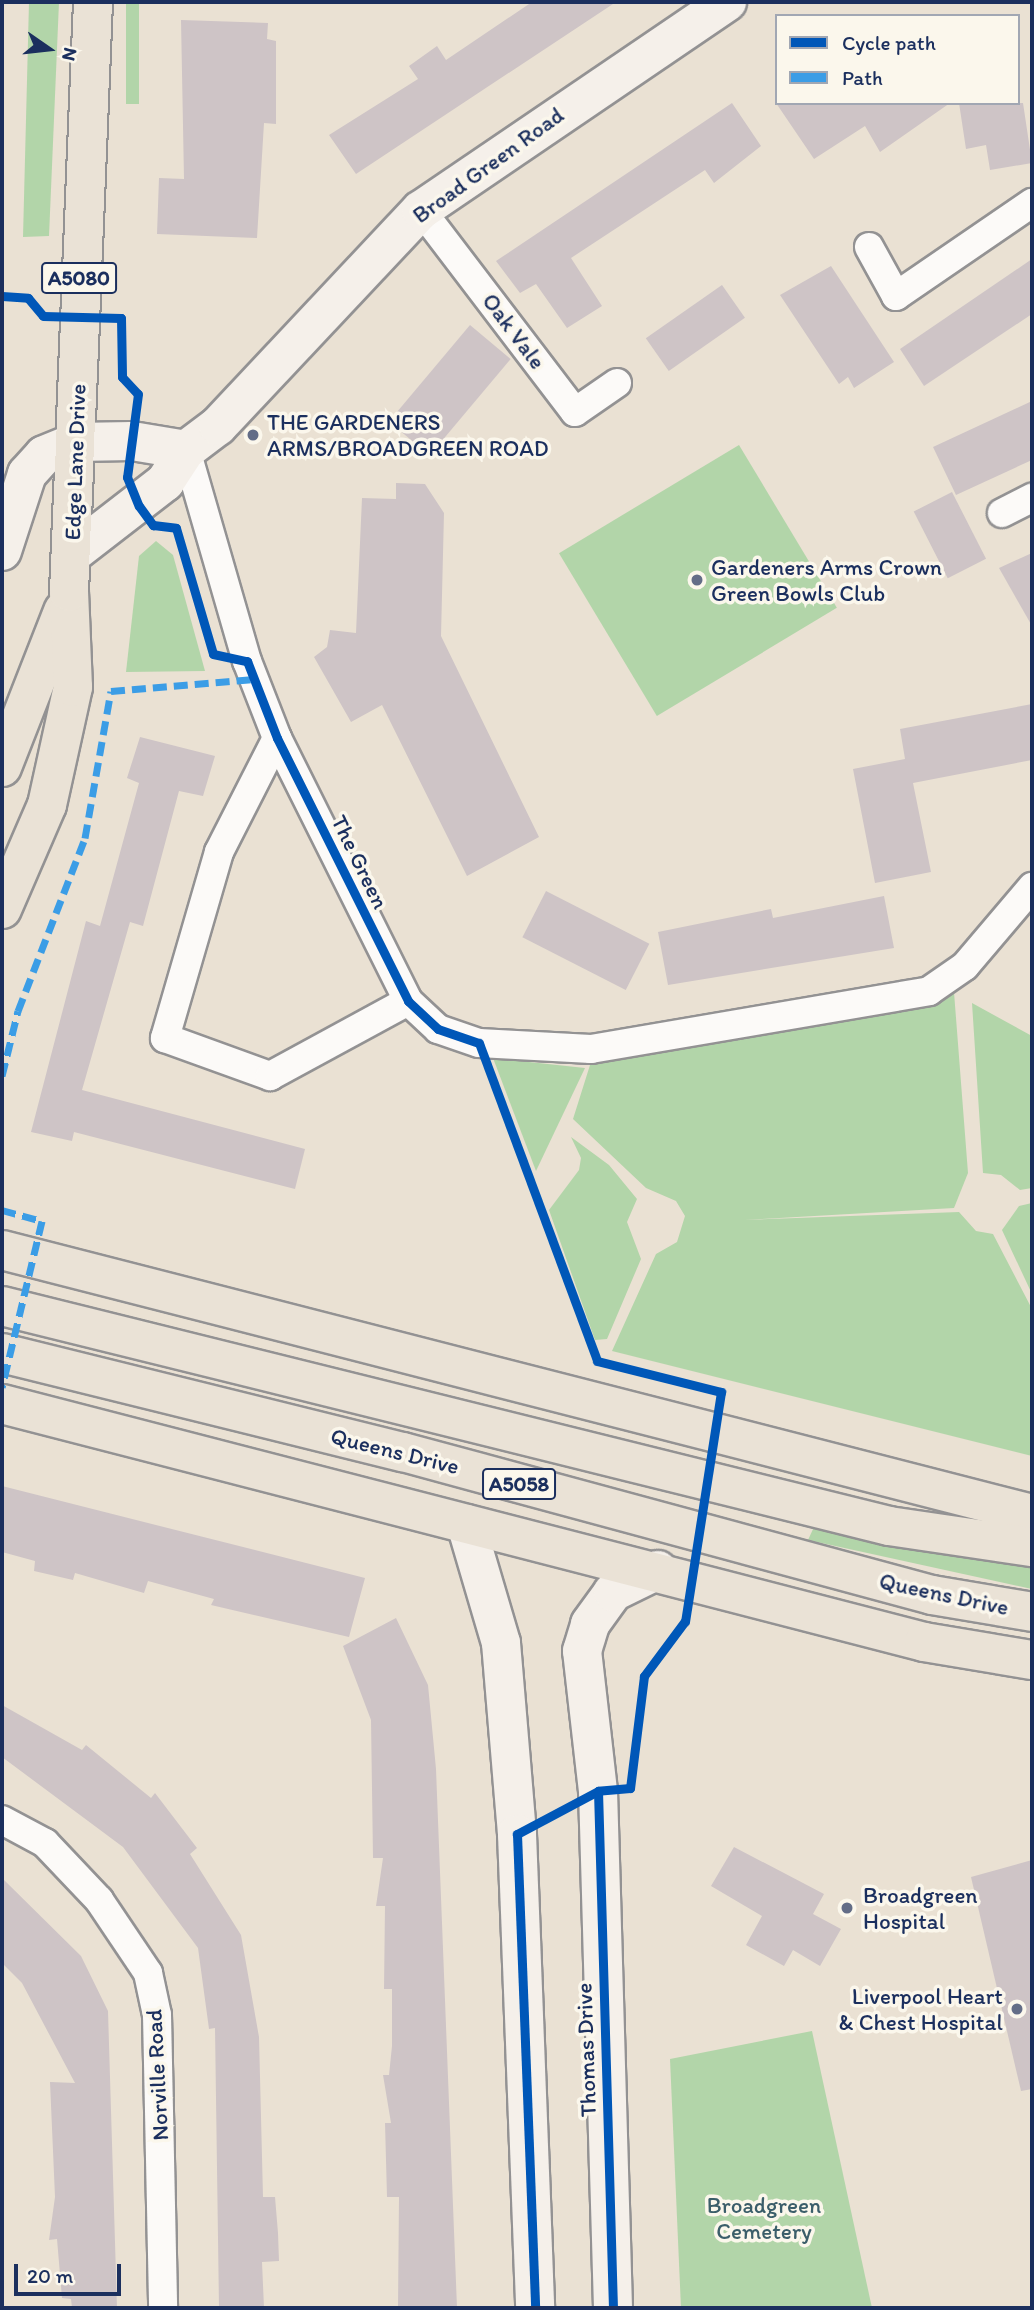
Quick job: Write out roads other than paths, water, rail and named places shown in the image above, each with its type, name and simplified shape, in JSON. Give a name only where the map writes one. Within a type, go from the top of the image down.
[{"type":"highway","name":"Edge Lane Drive","points":[[2,909],[38,829],[65,739],[73,687],[69,592],[93,2]]},
{"type":"highway","points":[[2,767],[69,592]]},
{"type":"highway","points":[[2,1250],[1032,1514]]},
{"type":"highway","name":"A5058","points":[[2,1306],[889,1525],[1032,1547]]},
{"type":"highway","name":"Queens Drive","points":[[2,1353],[932,1595],[1032,1612]]},
{"type":"highway","points":[[2,1404],[466,1524],[658,1570],[924,1642],[1032,1660]]},
{"type":"street","name":"Broad Green Road","points":[[72,554],[139,506],[186,450],[218,426],[421,210],[727,2]]},
{"type":"street","points":[[869,247],[896,296],[1032,203]]},
{"type":"street","name":"Oak Vale","points":[[421,210],[576,412],[617,383]]},
{"type":"street","points":[[2,551],[27,474],[44,455],[76,442],[132,441],[186,450]]},
{"type":"street","name":"The Green","points":[[186,450],[247,661],[277,738],[408,1001],[438,1029],[479,1043],[592,1049],[929,991],[965,966],[1032,887]]},
{"type":"street","points":[[1002,513],[1032,498]]},
{"type":"street","points":[[277,738],[219,852],[165,1038],[270,1076],[408,1001]]},
{"type":"street","points":[[466,1524],[489,1586],[503,1670],[517,1834],[535,2308]]},
{"type":"street","name":"Thomas Drive","points":[[613,2308],[598,1791],[582,1651],[590,1624],[613,1592],[658,1570]]},
{"type":"street","name":"Norville Road","points":[[2,1820],[54,1852],[99,1900],[148,1973],[157,2015],[163,2308]]},
{"type":"place","name":"THE GARDENERS ARMS/BROADGREEN ROAD","points":[[253,435]]},
{"type":"place","name":"Gardeners Arms Crown Green Bowls Club","points":[[697,580]]},
{"type":"place","name":"Broadgreen Hospital","points":[[847,1908]]},
{"type":"place","name":"Liverpool Heart & Chest Hospital","points":[[1017,2009]]},
{"type":"park label","name":"Broadgreen Cemetery","points":[[764,2218]]}]
